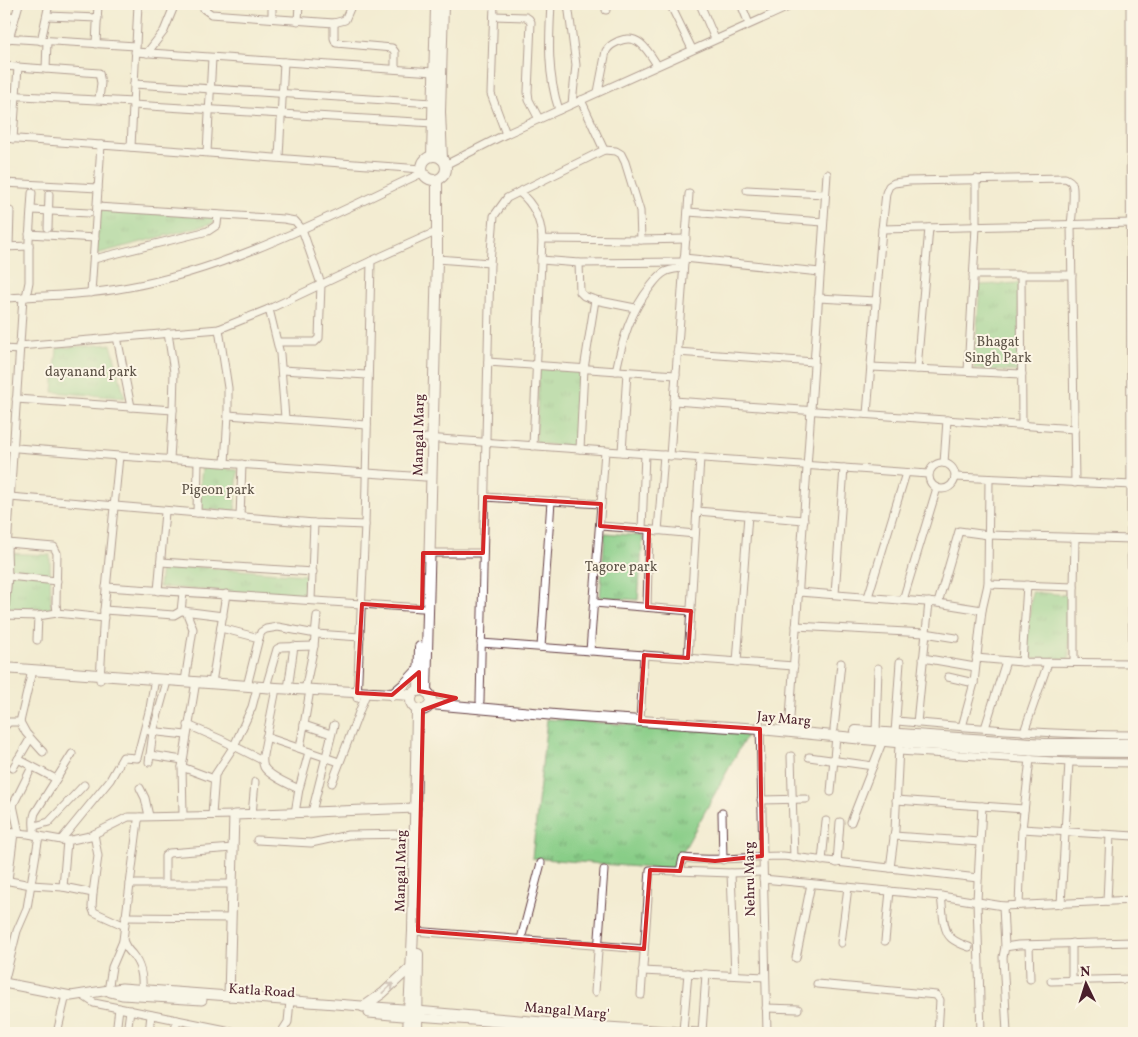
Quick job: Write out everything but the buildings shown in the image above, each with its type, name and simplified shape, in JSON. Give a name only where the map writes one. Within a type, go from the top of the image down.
[{"type":"main road","points":[[436,4],[433,123],[440,160],[445,173],[434,180],[426,178],[422,171],[424,160],[440,160]]},
{"type":"main road","points":[[440,160],[443,4]]},
{"type":"main road","name":"Mangal Marg","points":[[408,1033],[413,1013],[416,931],[421,700],[419,669],[426,553],[425,477],[429,438],[430,234],[434,180]]},
{"type":"main road","name":"Mangal Marg","points":[[417,1033],[413,1013],[411,967],[416,931],[415,834],[437,259],[434,180]]},
{"type":"main road","points":[[4,668],[166,685],[261,690],[288,688],[307,693]]},
{"type":"main road","points":[[392,695],[419,669]]},
{"type":"main road","points":[[4,673],[185,681],[247,686],[275,694],[307,693],[421,700]]},
{"type":"main road","points":[[361,696],[392,695],[421,700]]},
{"type":"main road","name":"Jay Marg","points":[[421,700],[480,701],[640,719]]},
{"type":"main road","name":"Jay Marg","points":[[421,700],[640,719],[879,736],[901,741],[1040,752],[1134,752]]},
{"type":"main road","name":"Jay Marg","points":[[901,741],[1134,744]]},
{"type":"street","points":[[19,4],[7,38],[96,44],[136,49],[147,53],[434,72]]},
{"type":"street","points":[[46,69],[44,41],[49,4]]},
{"type":"street","points":[[96,44],[98,4]]},
{"type":"street","points":[[131,147],[138,4]]},
{"type":"street","points":[[147,53],[164,30],[175,4]]},
{"type":"street","points":[[202,4],[204,9],[211,14],[334,23],[345,20],[352,4]]},
{"type":"street","points":[[272,4],[272,18]]},
{"type":"street","points":[[298,21],[299,4]]},
{"type":"street","points":[[494,4],[491,94],[506,134]]},
{"type":"street","points":[[551,4],[549,63],[559,110]]},
{"type":"street","points":[[568,4],[576,65],[572,104]]},
{"type":"street","points":[[670,4],[692,49]]},
{"type":"street","points":[[700,4],[715,39]]},
{"type":"street","points":[[741,4],[749,24]]},
{"type":"street","points":[[440,160],[506,134],[795,4]]},
{"type":"street","points":[[1132,4],[1132,539],[1134,555],[1134,658]]},
{"type":"street","points":[[4,15],[15,17]]},
{"type":"street","points":[[47,16],[98,18]]},
{"type":"street","points":[[494,16],[529,18],[531,28],[528,92],[529,100],[539,119]]},
{"type":"street","points":[[334,23],[336,43],[392,48],[395,52],[395,69]]},
{"type":"street","points":[[598,92],[606,51],[610,45],[623,40],[638,41],[644,46],[657,65]]},
{"type":"street","points":[[207,152],[212,58]]},
{"type":"street","points":[[280,157],[284,62]]},
{"type":"street","points":[[4,66],[99,73],[101,83],[99,99]]},
{"type":"street","points":[[13,139],[18,67]]},
{"type":"street","points":[[134,84],[433,103]]},
{"type":"street","points":[[4,95],[99,99],[209,110],[433,123]]},
{"type":"street","points":[[581,100],[604,150]]},
{"type":"street","points":[[4,138],[280,157],[422,171]]},
{"type":"street","points":[[91,292],[101,145]]},
{"type":"street","points":[[480,701],[490,263],[494,216],[507,198],[604,150],[616,151],[621,154],[625,162],[639,204],[642,240]]},
{"type":"street","points":[[4,298],[91,292],[130,287],[194,272],[226,261],[302,229],[422,171]]},
{"type":"street","points":[[789,729],[827,174]]},
{"type":"street","points":[[867,414],[882,229],[886,193],[889,186],[894,183],[909,181],[1065,178],[1070,180],[1072,184],[1075,483]]},
{"type":"street","points":[[968,371],[976,227],[976,179]]},
{"type":"street","points":[[4,183],[98,188]]},
{"type":"street","points":[[747,190],[825,194]]},
{"type":"street","points":[[519,192],[530,200],[536,211],[542,239],[533,446]]},
{"type":"street","points":[[32,193],[29,234],[29,282],[24,297],[19,348],[6,549],[8,576],[4,617],[38,616],[57,613],[174,615],[183,611],[223,616]]},
{"type":"street","points":[[48,228],[49,194]]},
{"type":"street","points":[[658,531],[674,401],[689,194]]},
{"type":"street","points":[[97,207],[291,220],[298,224],[302,229],[321,284],[318,341],[278,342]]},
{"type":"street","points":[[32,210],[89,213]]},
{"type":"street","points":[[10,211],[6,247],[29,246]]},
{"type":"street","points":[[688,212],[824,222]]},
{"type":"street","points":[[94,259],[208,231],[217,225],[218,214]]},
{"type":"street","points":[[882,229],[1132,223]]},
{"type":"street","points":[[918,369],[929,228]]},
{"type":"street","points":[[29,234],[95,238]]},
{"type":"street","points":[[4,349],[219,329],[269,309],[430,234]]},
{"type":"street","points":[[542,239],[686,239]]},
{"type":"street","points":[[437,259],[490,263]]},
{"type":"street","points":[[541,260],[579,263],[684,263],[820,272]]},
{"type":"street","points":[[332,783],[361,696],[360,637],[365,525],[371,261]]},
{"type":"street","points":[[579,263],[580,292],[584,296],[635,308]]},
{"type":"street","points":[[616,371],[635,308],[663,273],[684,263]]},
{"type":"street","points":[[973,275],[1072,275]]},
{"type":"street","points":[[1021,275],[1022,425]]},
{"type":"street","points":[[818,298],[876,301]]},
{"type":"street","points":[[580,449],[584,369],[595,300]]},
{"type":"street","points":[[269,309],[278,342],[285,418]]},
{"type":"street","points":[[219,329],[227,380],[228,415],[225,463]]},
{"type":"street","points":[[168,333],[174,372],[170,459]]},
{"type":"street","points":[[117,337],[131,407]]},
{"type":"street","points":[[677,352],[814,362]]},
{"type":"street","points":[[488,362],[676,375]]},
{"type":"street","points":[[871,367],[1022,374]]},
{"type":"street","points":[[282,370],[367,375]]},
{"type":"street","points":[[622,452],[627,372]]},
{"type":"street","points":[[16,399],[173,410]]},
{"type":"street","points":[[674,401],[1074,429]]},
{"type":"street","points":[[228,415],[367,425]]},
{"type":"street","points":[[944,463],[947,420]]},
{"type":"street","points":[[429,438],[928,474]]},
{"type":"street","points":[[4,447],[425,477]]},
{"type":"street","points":[[590,651],[605,451]]},
{"type":"street","points":[[645,454],[647,607]]},
{"type":"street","points":[[101,678],[106,587],[118,456]]},
{"type":"street","points":[[688,658],[700,458]]},
{"type":"street","points":[[196,514],[198,461]]},
{"type":"street","points":[[944,463],[951,467],[955,477],[953,482],[946,488],[936,488],[929,480],[928,474],[935,464],[944,463]]},
{"type":"street","points":[[240,517],[242,464]]},
{"type":"street","points":[[835,594],[844,468]]},
{"type":"street","points":[[868,597],[906,473]]},
{"type":"street","points":[[955,477],[1133,485]]},
{"type":"street","points":[[962,727],[974,683],[974,667],[982,610],[988,584],[989,479]]},
{"type":"street","points":[[903,600],[936,488]]},
{"type":"street","points":[[10,497],[314,524],[365,525]]},
{"type":"street","points":[[485,497],[601,504]]},
{"type":"street","points":[[541,647],[551,501]]},
{"type":"street","points":[[697,511],[804,520]]},
{"type":"street","points":[[158,591],[165,512]]},
{"type":"street","points":[[737,662],[748,515]]},
{"type":"street","points":[[312,600],[314,524]]},
{"type":"street","points":[[600,526],[695,534]]},
{"type":"street","points":[[938,603],[959,531],[988,535],[1132,539]]},
{"type":"street","points":[[1074,662],[1075,538]]},
{"type":"street","points":[[6,549],[54,547],[57,553],[57,613]]},
{"type":"street","points":[[426,553],[483,553]]},
{"type":"street","points":[[161,562],[313,572]]},
{"type":"street","points":[[8,576],[57,581]]},
{"type":"street","points":[[988,584],[1074,587]]},
{"type":"street","points":[[1022,662],[1027,585]]},
{"type":"street","points":[[106,587],[422,608]]},
{"type":"street","points":[[799,592],[929,602],[982,610]]},
{"type":"street","points":[[183,593],[183,611],[193,629],[185,681]]},
{"type":"street","points":[[212,683],[226,594]]},
{"type":"street","points":[[917,723],[929,602]]},
{"type":"street","points":[[594,603],[690,611]]},
{"type":"street","points":[[37,640],[38,616]]},
{"type":"street","points":[[300,748],[316,634],[316,616]]},
{"type":"street","points":[[796,626],[925,634],[956,638]]},
{"type":"street","points":[[247,686],[261,632],[266,629],[278,627],[316,634],[360,637]]},
{"type":"street","points":[[221,628],[259,638]]},
{"type":"street","points":[[481,643],[794,666]]},
{"type":"street","points":[[288,688],[294,646]]},
{"type":"street","points":[[212,815],[214,779],[217,770],[234,746],[261,690],[277,649],[281,647],[314,646]]},
{"type":"street","points":[[640,719],[644,655]]},
{"type":"street","points":[[923,658],[974,667]]},
{"type":"street","points":[[976,658],[1022,662],[1134,663]]},
{"type":"street","points":[[985,728],[1006,661]]},
{"type":"street","points":[[890,868],[901,741],[897,721],[900,662]]},
{"type":"street","points":[[1024,732],[1048,662]]},
{"type":"street","points":[[831,792],[841,663]]},
{"type":"street","points":[[851,822],[874,766],[879,736],[878,668]]},
{"type":"street","points":[[31,675],[20,722],[30,738],[43,752]]},
{"type":"street","points":[[948,677],[974,683]]},
{"type":"street","points":[[63,887],[64,841],[110,780],[124,757],[137,758],[154,684]]},
{"type":"street","points":[[166,685],[153,732],[149,758],[182,763],[214,779]]},
{"type":"street","points":[[184,815],[182,763],[195,687]]},
{"type":"street","points":[[275,694],[262,760],[264,767],[269,772],[299,789]]},
{"type":"street","points":[[897,721],[1024,732],[1134,735]]},
{"type":"street","points":[[4,726],[9,722],[20,722]]},
{"type":"street","points":[[188,725],[213,735],[262,760]]},
{"type":"street","points":[[304,725],[330,734]]},
{"type":"street","points":[[312,812],[330,734],[334,725]]},
{"type":"street","name":"Nehru Marg","points":[[760,727],[766,1033]]},
{"type":"street","points":[[144,731],[186,735]]},
{"type":"street","points":[[266,737],[339,762]]},
{"type":"street","points":[[13,768],[30,738]]},
{"type":"street","points":[[901,741],[1030,759],[1134,763]]},
{"type":"street","points":[[295,813],[309,752]]},
{"type":"street","points":[[4,983],[17,932],[27,908],[36,836],[33,819],[72,754]]},
{"type":"street","points":[[791,756],[794,858]]},
{"type":"street","points":[[809,757],[874,766]]},
{"type":"street","points":[[18,759],[56,779]]},
{"type":"street","points":[[1019,906],[1022,829],[1030,759]]},
{"type":"street","points":[[1061,904],[1069,762]]},
{"type":"street","points":[[32,767],[13,805],[17,833],[6,880],[31,885],[63,887],[93,893]]},
{"type":"street","points":[[252,815],[255,782]]},
{"type":"street","points":[[35,826],[49,822],[84,785]]},
{"type":"street","points":[[140,788],[145,798],[149,816]]},
{"type":"street","points":[[761,800],[806,799]]},
{"type":"street","points":[[896,800],[1024,809]]},
{"type":"street","points":[[981,1033],[978,878],[982,806]]},
{"type":"street","points":[[4,832],[64,841],[94,834],[128,817],[252,815],[416,808]]},
{"type":"street","points":[[722,813],[723,860]]},
{"type":"street","points":[[233,998],[231,918],[234,815]]},
{"type":"street","points":[[107,990],[112,967],[123,940],[140,817]]},
{"type":"street","points":[[822,861],[826,821]]},
{"type":"street","points":[[837,863],[840,822]]},
{"type":"street","points":[[1022,829],[1134,836]]},
{"type":"street","points":[[94,834],[98,856],[92,907],[94,912],[124,925]]},
{"type":"street","points":[[257,840],[311,843],[348,835],[415,834]]},
{"type":"street","points":[[1107,901],[1110,834]]},
{"type":"street","points":[[894,836],[980,842]]},
{"type":"street","points":[[165,884],[165,856],[169,852],[233,848]]},
{"type":"street","points":[[680,871],[683,858],[723,860],[762,856],[978,878]]},
{"type":"street","points":[[521,939],[541,863]]},
{"type":"street","points":[[595,992],[604,870]]},
{"type":"street","points":[[641,995],[650,870],[763,875],[811,884],[941,896],[1003,906],[1134,900]]},
{"type":"street","points":[[731,873],[735,975]]},
{"type":"street","points":[[130,884],[232,884]]},
{"type":"street","points":[[796,958],[811,884]]},
{"type":"street","points":[[841,943],[848,888]]},
{"type":"street","points":[[885,941],[890,891]]},
{"type":"street","points":[[941,896],[945,923],[949,935],[954,940],[969,947]]},
{"type":"street","points":[[1003,906],[1005,948],[1003,957],[1007,1033]]},
{"type":"street","points":[[125,917],[231,918]]},
{"type":"street","points":[[416,931],[644,949]]},
{"type":"street","points":[[123,940],[124,945],[140,966],[142,990]]},
{"type":"street","points":[[1005,948],[1029,945],[1134,942]]},
{"type":"street","points":[[1072,943],[1072,980]]},
{"type":"street","points":[[1029,945],[1030,979]]},
{"type":"street","points":[[363,1007],[411,967]]},
{"type":"street","points":[[642,971],[765,977]]},
{"type":"street","points":[[683,1031],[688,973]]},
{"type":"street","points":[[702,1032],[706,974]]},
{"type":"street","points":[[1052,981],[1134,979]]},
{"type":"street","name":"Katla Road","points":[[4,983],[66,995],[82,995],[122,988],[142,990],[152,994]]},
{"type":"street","points":[[817,984],[936,995],[940,1000],[938,1033]]},
{"type":"street","name":"Katla Road","points":[[107,990],[122,995],[152,994],[233,998],[413,1013]]},
{"type":"street","points":[[57,1033],[66,995]]},
{"type":"street","points":[[82,995],[94,1004],[240,1033]]},
{"type":"street","points":[[281,1033],[288,1022],[290,1003]]},
{"type":"street","name":"Katla Road","points":[[290,1003],[363,1007],[413,1013]]},
{"type":"street","points":[[116,1033],[119,1008]]},
{"type":"street","points":[[766,1008],[798,1008]]},
{"type":"street","points":[[127,1033],[130,1010]]},
{"type":"street","name":"Mangal Marg'","points":[[413,1013],[714,1033]]},
{"type":"street","points":[[149,1033],[151,1015]]},
{"type":"street","points":[[473,1018],[577,1031],[635,1033]]},
{"type":"street","points":[[174,1033],[177,1020]]},
{"type":"highlighted area","points":[[485,497],[601,504],[600,526],[649,530],[647,607],[691,611],[688,658],[644,655],[640,721],[760,729],[762,856],[715,861],[683,858],[680,871],[650,870],[644,949],[418,931],[423,710],[456,698],[419,691],[419,672],[392,695],[357,693],[362,604],[422,608],[423,553],[483,553]]},
{"type":"green space","points":[[101,210],[214,217],[214,223],[96,254],[95,238]]},
{"type":"green space","name":"Bhagat Singh Park","points":[[1019,283],[1020,372],[974,369],[980,285]]},
{"type":"green space","name":"dayanand park","points":[[111,344],[125,398],[53,392],[57,348]]},
{"type":"green space","points":[[539,368],[581,372],[577,448],[536,443]]},
{"type":"green space","name":"Pigeon park","points":[[202,467],[238,470],[235,511],[198,509]]},
{"type":"green space","name":"Tagore park","points":[[605,533],[643,536],[638,600],[600,597]]},
{"type":"green space","points":[[5,553],[50,555],[51,609],[4,608]]},
{"type":"green space","points":[[161,564],[307,575],[306,597],[159,587]]},
{"type":"green space","points":[[1032,592],[1069,595],[1069,659],[1025,658]]},
{"type":"green space","points":[[547,719],[748,733],[673,870],[532,858]]}]
